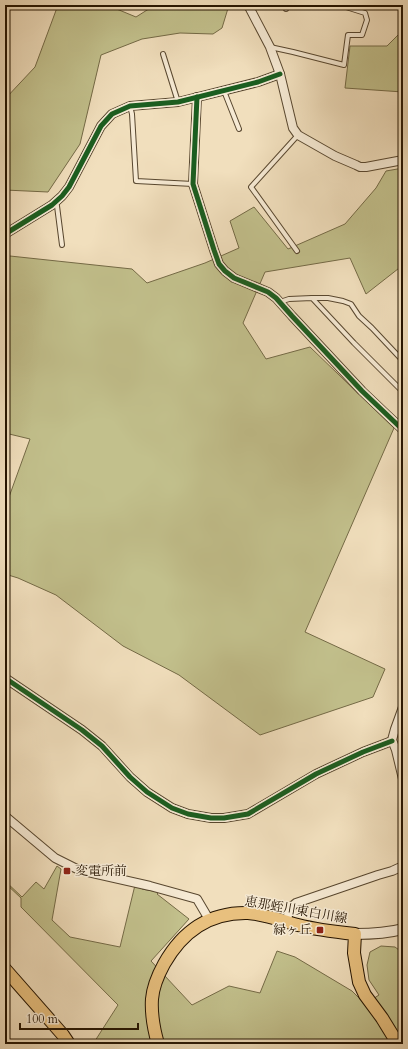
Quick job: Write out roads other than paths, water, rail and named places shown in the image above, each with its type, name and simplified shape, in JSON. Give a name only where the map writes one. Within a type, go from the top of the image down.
[{"type":"main road","name":"恵那蛭川東白川線","points":[[158,1044],[152,1010],[152,999],[156,980],[171,952],[184,937],[200,925],[210,920],[225,916],[249,913],[326,931],[355,934],[354,954],[359,982],[364,995],[382,1018],[398,1044]]},
{"type":"main road","points":[[5,969],[63,1035],[69,1044]]},
{"type":"street","points":[[248,5],[270,48],[280,74],[294,128],[298,135],[336,156],[360,167],[403,160]]},
{"type":"street","points":[[5,234],[62,196],[69,187],[101,126],[118,110],[130,106],[178,102],[258,82],[280,74]]},
{"type":"street","points":[[197,97],[193,184],[219,264],[234,278],[268,292],[276,298],[362,390],[403,430]]},
{"type":"street","points":[[5,678],[82,730],[102,746],[130,778],[147,792],[172,808],[188,814],[224,818],[248,814],[316,774],[363,752],[392,741]]},
{"type":"street","points":[[403,706],[392,741],[396,750],[403,779]]},
{"type":"street","points":[[5,816],[55,858],[79,870],[150,886],[197,899],[210,920]]},
{"type":"street","points":[[286,921],[291,907],[296,902],[392,871],[403,866]]},
{"type":"street","points":[[355,934],[367,934],[403,929]]},
{"type":"lane","points":[[270,48],[293,52],[344,65],[348,35],[362,35],[367,20],[365,13],[346,6],[315,5]]},
{"type":"lane","points":[[164,54],[178,102]]},
{"type":"lane","points":[[224,91],[239,129]]},
{"type":"lane","points":[[130,106],[132,114],[136,181],[193,184]]},
{"type":"lane","points":[[297,251],[251,187],[298,135]]},
{"type":"lane","points":[[55,202],[57,206],[62,245]]},
{"type":"lane","points":[[312,298],[403,392]]},
{"type":"lane","points":[[280,302],[289,299],[328,298],[351,304],[359,316],[403,361]]},
{"type":"place","name":"変電所前","points":[[67,871]]},
{"type":"place","name":"緑ヶ丘","points":[[320,930]]}]
